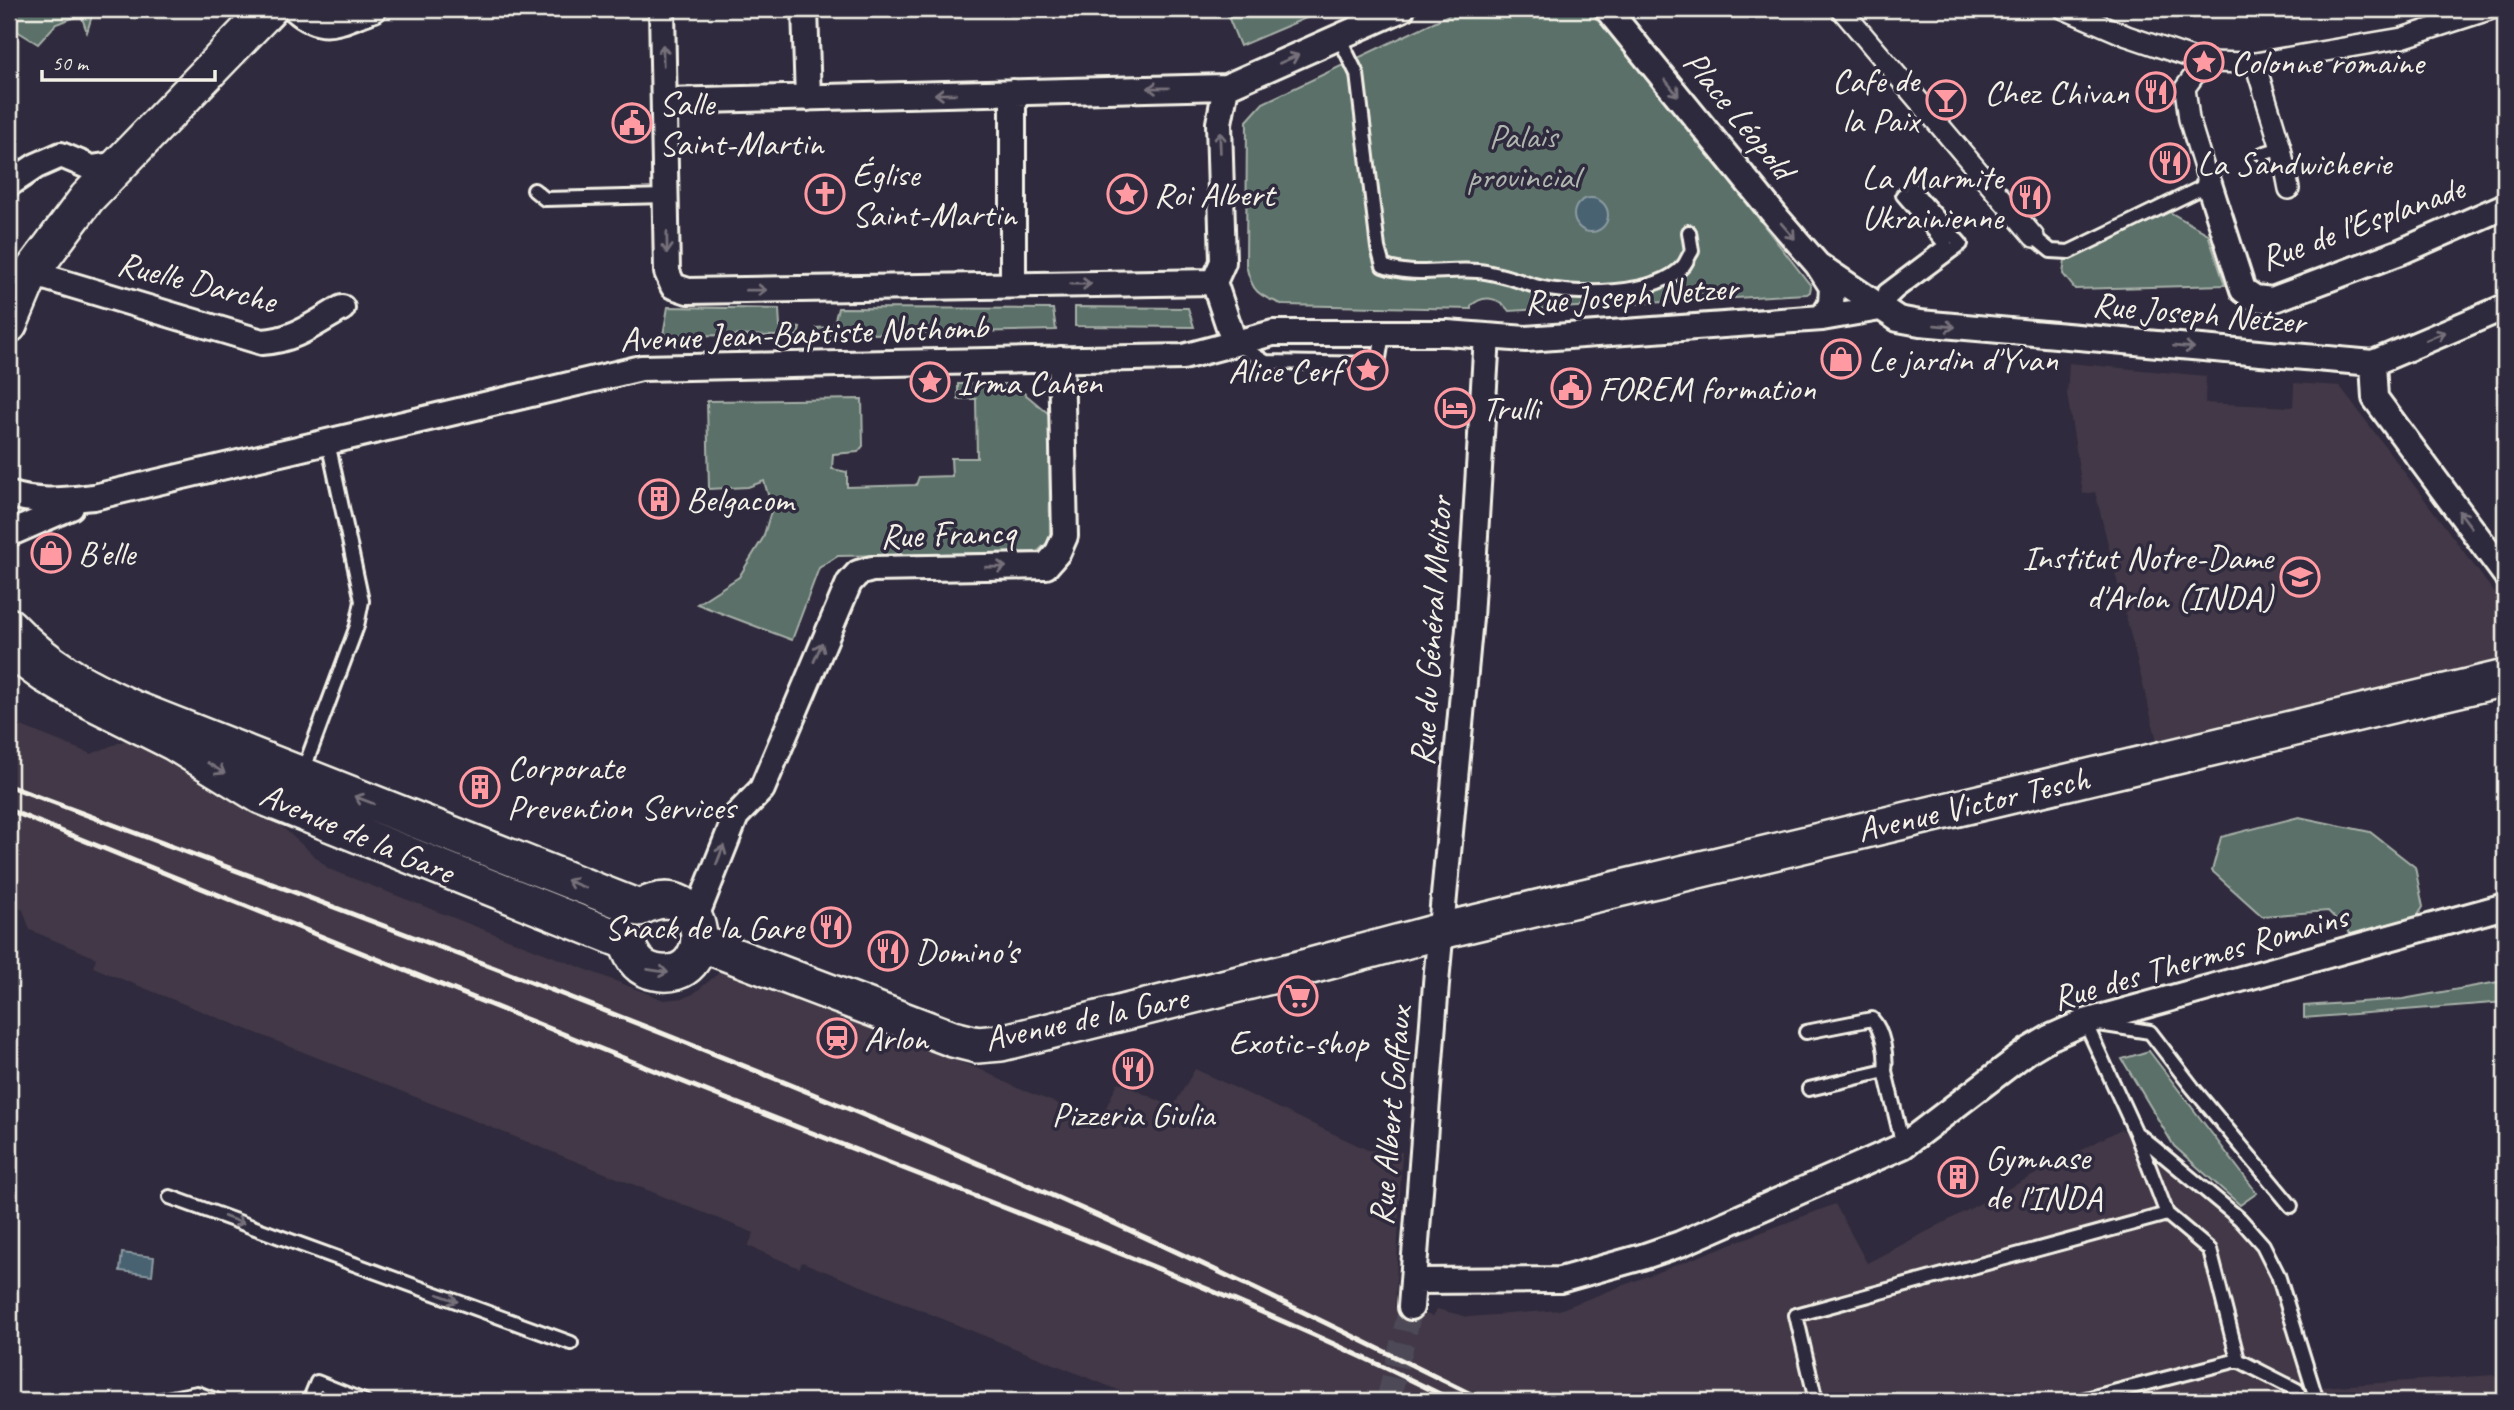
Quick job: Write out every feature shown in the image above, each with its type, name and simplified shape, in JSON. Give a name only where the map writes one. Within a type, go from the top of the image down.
[{"type":"main road","points":[[9,325],[31,274],[79,207],[269,9]]},
{"type":"main road","name":"Avenue de la Gare","points":[[9,626],[29,648],[82,685],[301,775],[639,908],[660,900],[670,901],[689,911],[697,931],[694,957],[677,971],[666,973],[645,969],[636,962],[627,942],[261,796],[173,742],[79,695],[9,649]]},
{"type":"main road","name":"Avenue Victor Tesch","points":[[1441,931],[2505,678]]},
{"type":"main road","name":"Avenue de la Gare","points":[[697,931],[953,1039],[977,1045],[1001,1043],[1045,1033],[1441,931]]},
{"type":"street","points":[[295,9],[309,21],[332,24],[374,9]]},
{"type":"street","points":[[662,9],[667,272],[673,286],[688,291],[1214,282]]},
{"type":"street","points":[[805,9],[808,97]]},
{"type":"street","points":[[665,101],[1226,87],[1402,9]]},
{"type":"street","name":"Place Léopold","points":[[1607,9],[1818,265]]},
{"type":"street","points":[[2064,9],[2127,36],[2204,62],[2255,63],[2402,38],[2492,9]]},
{"type":"street","points":[[1844,10],[2034,236]]},
{"type":"street","points":[[2204,62],[2185,88],[2189,119],[2209,184]]},
{"type":"street","points":[[2255,63],[2271,151],[2289,189]]},
{"type":"street","points":[[1226,87],[1219,123],[1223,262],[1214,282],[1234,342]]},
{"type":"street","points":[[1013,92],[1013,285]]},
{"type":"street","points":[[9,184],[36,166],[61,155],[92,168],[118,164]]},
{"type":"street","name":"Rue de l'Esplanade","points":[[2209,184],[2244,298],[2255,299],[2273,300],[2400,252],[2505,206]]},
{"type":"street","points":[[1818,265],[1832,287],[1831,304],[1822,318]]},
{"type":"street","name":"Rue Joseph Netzer","points":[[1818,265],[1898,320],[2373,363],[2505,307]]},
{"type":"street","name":"Ruelle Darche","points":[[31,274],[262,342],[293,337],[342,308]]},
{"type":"street","name":"Rue Joseph Netzer","points":[[1487,336],[1527,339],[1822,318],[1880,308]]},
{"type":"street","name":"Avenue Jean-Baptiste Nothomb","points":[[9,494],[48,502],[94,497],[640,368],[1183,357],[1273,333],[1447,333],[1487,336]]},
{"type":"street","name":"Rue du Général Molitor","points":[[1441,931],[1469,618],[1487,336]]},
{"type":"street","name":"Rue Francq","points":[[697,931],[730,828],[745,805],[762,789],[820,646],[849,583],[858,573],[872,569],[1045,566],[1059,552],[1065,536],[1061,359]]},
{"type":"street","points":[[2373,363],[2375,398],[2505,574]]},
{"type":"street","name":"Avenue Jean-Baptiste Nothomb","points":[[9,534],[94,497]]},
{"type":"street","name":"Rue des Thermes Romains","points":[[1413,1281],[1560,1280],[1680,1244],[1903,1146],[2029,1050],[2085,1021],[2505,906]]},
{"type":"street","name":"Rue Albert Goffaux","points":[[1411,1307],[1441,931]]},
{"type":"lane","points":[[1339,37],[1357,74],[1378,248],[1383,266],[1397,271],[1433,273],[1475,271],[1570,291],[1603,292],[1642,288],[1683,267],[1692,251],[1689,232]]},
{"type":"lane","points":[[2034,236],[2051,251],[2069,252],[2209,184]]},
{"type":"lane","points":[[534,190],[545,199],[666,196]]},
{"type":"lane","points":[[1880,308],[1886,298],[1885,290],[1946,245],[1908,192]]},
{"type":"lane","points":[[301,775],[357,626],[362,601],[328,442]]},
{"type":"lane","points":[[1806,1032],[1872,1019],[1877,1024],[1903,1146]]},
{"type":"lane","points":[[2085,1021],[2155,1031],[2193,1088],[2291,1206]]},
{"type":"lane","points":[[2085,1021],[2136,1133],[2167,1214],[2210,1250],[2238,1360]]},
{"type":"lane","points":[[1809,1089],[1885,1071]]},
{"type":"lane","points":[[2136,1133],[2240,1219],[2263,1245],[2278,1275],[2317,1401]]},
{"type":"lane","points":[[170,1197],[570,1343]]},
{"type":"lane","points":[[1816,1401],[1796,1315],[2167,1214]]},
{"type":"lane","points":[[2078,1401],[2238,1360],[2297,1390],[2301,1401]]},
{"type":"lane","points":[[309,1401],[317,1382],[364,1401]]},
{"type":"lane","points":[[156,1401],[197,1393],[218,1401]]},
{"type":"shaded area","name":"Institut Notre-Dame d'Arlon (INDA)","points":[[2069,363],[2206,376],[2205,403],[2293,407],[2294,383],[2340,386],[2505,607],[2505,660],[2157,741],[2095,492],[2083,494],[2067,394]]},
{"type":"shaded area","points":[[9,721],[91,754],[133,737],[280,825],[329,869],[664,1000],[693,994],[720,972],[984,1071],[1015,1087],[1100,1120],[1118,1082],[1173,1107],[1195,1069],[1368,1150],[1402,1152],[1395,1307],[1433,1316],[1437,1309],[1468,1317],[1559,1310],[1835,1204],[1867,1263],[2121,1129],[2236,1225],[2261,1257],[2272,1279],[2306,1388],[2493,1375],[2505,1385],[2505,1401],[1145,1401],[802,1262],[799,1268],[748,1246],[754,1233],[109,974],[93,967],[96,958],[30,930],[23,910],[11,905],[9,901]]},
{"type":"green space","points":[[9,9],[94,9],[87,32],[81,15],[56,24],[38,44],[9,26]]},
{"type":"green space","points":[[1225,9],[1327,9],[1240,46]]},
{"type":"green space","name":"Palais provincial","points":[[1461,9],[1593,9],[1619,41],[1617,43],[1638,63],[1689,131],[1692,129],[1719,164],[1717,165],[1811,286],[1810,292],[1509,311],[1501,303],[1491,299],[1476,302],[1471,309],[1284,305],[1258,292],[1251,282],[1246,265],[1247,121],[1263,103]]},
{"type":"green space","points":[[2166,210],[2208,234],[2225,285],[2075,289],[2063,274],[2065,260]]},
{"type":"green space","points":[[668,307],[779,309],[780,326],[800,328],[798,336],[663,335]]},
{"type":"green space","points":[[1075,307],[1188,308],[1194,327],[1075,326]]},
{"type":"green space","points":[[838,308],[1053,309],[1056,330],[821,335],[817,328],[833,327]]},
{"type":"green space","points":[[958,384],[1013,384],[1049,414],[1050,540],[1037,552],[838,556],[819,568],[792,640],[697,604],[739,577],[763,538],[772,508],[764,481],[748,487],[709,489],[707,401],[862,399],[863,446],[858,452],[833,454],[832,469],[847,472],[847,487],[916,485],[919,477],[952,476],[951,458],[977,458],[976,399],[958,399]]},
{"type":"green space","points":[[2299,817],[2370,832],[2415,867],[2423,907],[2413,923],[2357,940],[2328,911],[2262,916],[2212,871],[2221,837]]},
{"type":"green space","points":[[2505,982],[2505,1002],[2304,1018],[2304,1006],[2403,999]]},
{"type":"green space","points":[[2149,1051],[2257,1193],[2240,1205],[2174,1146],[2122,1059]]},
{"type":"water","points":[[1591,198],[1603,203],[1608,215],[1603,227],[1591,232],[1579,227],[1574,215],[1579,203]]},
{"type":"water","points":[[122,1253],[154,1257],[152,1275],[120,1271]]},
{"type":"tunnel","points":[[1388,1401],[1411,1307]]},
{"type":"railway","points":[[9,786],[510,974],[882,1123],[1187,1257],[1485,1401]]},
{"type":"railway","points":[[9,810],[609,1053],[1135,1259],[1296,1327],[1454,1401]]},
{"type":"place","name":"Colonne romaine","points":[[2204,62]]},
{"type":"place","name":"Chez Chivan","points":[[2156,92]]},
{"type":"place","name":"Cafe de la Paix","points":[[1946,100]]},
{"type":"place","name":"Salle Saint-Martin","points":[[632,123]]},
{"type":"place","name":"La Sandwicherie","points":[[2170,163]]},
{"type":"place","name":"Église Saint-Martin","points":[[825,194]]},
{"type":"place","name":"Roi Albert","points":[[1127,194]]},
{"type":"place","name":"La Marmite Ukrainienne","points":[[2030,197]]},
{"type":"place","name":"Le jardin d'Yvan","points":[[1841,359]]},
{"type":"place","name":"Alice Cerf","points":[[1368,370]]},
{"type":"place","name":"Irma Cahen","points":[[930,382]]},
{"type":"place","name":"FOREM formation","points":[[1571,388]]},
{"type":"place","name":"Trulli","points":[[1455,408]]},
{"type":"place","name":"Belgacom","points":[[659,499]]},
{"type":"place","name":"B'elle","points":[[51,553]]},
{"type":"place","name":"Institut Notre-Dame d'Arlon (INDA)","points":[[2300,577]]},
{"type":"place","name":"Corporate Prevention Services","points":[[480,787]]},
{"type":"place","name":"Snack de la Gare","points":[[831,927]]},
{"type":"place","name":"Domino's","points":[[888,951]]},
{"type":"place","name":"Exotic-shop","points":[[1298,996]]},
{"type":"place","name":"Arlon","points":[[837,1038]]},
{"type":"place","name":"Pizzeria Giulia","points":[[1133,1069]]},
{"type":"place","name":"Gymnase de l'INDA","points":[[1958,1177]]}]
